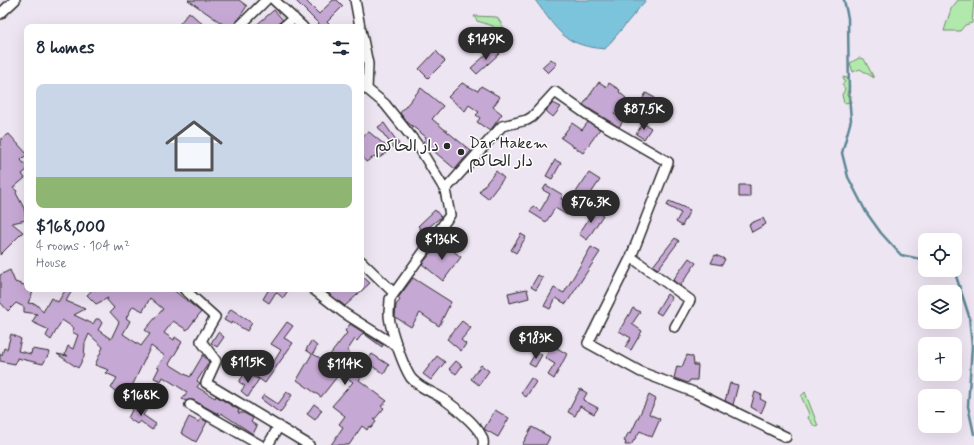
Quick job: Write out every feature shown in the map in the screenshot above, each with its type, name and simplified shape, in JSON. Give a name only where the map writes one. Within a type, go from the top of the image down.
[{"type":"street","points":[[0,14],[16,0]]},
{"type":"street","points":[[242,24],[266,0]]},
{"type":"street","points":[[274,0],[300,24]]},
{"type":"street","points":[[355,0],[360,24]]},
{"type":"street","points":[[287,24],[294,18]]},
{"type":"street","points":[[364,43],[368,64],[364,87],[385,104],[405,128],[445,190],[450,215],[390,299],[389,315],[398,347],[409,375],[416,384],[445,400],[475,426],[484,439],[483,445]]},
{"type":"street","points":[[445,190],[502,126],[532,117],[555,92],[592,118],[668,162],[631,257],[588,343],[642,372],[696,393],[786,437]]},
{"type":"street","points":[[631,257],[690,300],[675,327]]},
{"type":"street","points":[[364,264],[394,293]]},
{"type":"street","points":[[187,292],[215,317],[201,341],[216,361],[206,383],[309,445]]},
{"type":"street","points":[[317,292],[344,313],[398,347]]},
{"type":"street","points":[[190,405],[260,445]]},
{"type":"street","points":[[268,445],[279,426]]},
{"type":"green space","points":[[958,0],[974,0],[972,23],[965,25],[960,31],[944,31],[951,9]]},
{"type":"green space","points":[[474,16],[497,17],[504,28],[496,30],[493,26],[477,21]]},
{"type":"green space","points":[[859,58],[864,59],[874,78],[860,69],[853,72],[850,63]]},
{"type":"green space","points":[[843,77],[847,78],[849,82],[850,87],[847,96],[851,95],[851,102],[844,103],[842,95],[845,89],[842,84],[845,82]]},
{"type":"green space","points":[[805,392],[818,426],[815,427],[808,418],[809,414],[801,396]]},
{"type":"water","points":[[535,0],[646,0],[605,49],[580,44],[563,35],[550,21]]},
{"type":"building","points":[[188,0],[239,0],[247,6],[235,24],[223,24]]},
{"type":"building","points":[[295,0],[305,0],[319,14],[333,0],[337,0],[343,6],[327,22],[329,24],[319,24]]},
{"type":"building","points":[[274,10],[283,20],[278,24],[258,24]]},
{"type":"building","points":[[189,12],[203,24],[179,24]]},
{"type":"building","points":[[495,47],[500,53],[477,74],[471,68]]},
{"type":"building","points":[[436,51],[445,61],[428,78],[419,69]]},
{"type":"building","points":[[551,59],[557,64],[548,73],[542,67]]},
{"type":"building","points":[[599,82],[607,87],[609,83],[620,90],[619,92],[626,98],[614,114],[624,120],[619,127],[583,105]]},
{"type":"building","points":[[462,83],[478,91],[481,86],[500,97],[493,107],[502,114],[490,131],[477,122],[480,118],[476,115],[479,112],[469,105],[465,111],[448,97]]},
{"type":"building","points":[[421,88],[443,106],[432,119],[471,151],[455,169],[423,142],[426,137],[407,122],[400,113]]},
{"type":"building","points":[[646,93],[655,98],[646,113],[637,108]]},
{"type":"building","points":[[553,103],[561,107],[553,117],[546,111]]},
{"type":"building","points":[[588,122],[600,129],[583,153],[561,138],[572,123],[582,130]]},
{"type":"building","points":[[384,123],[399,144],[394,148],[378,127]]},
{"type":"building","points":[[643,123],[651,128],[644,139],[636,134]]},
{"type":"building","points":[[369,132],[391,150],[379,158],[377,155],[366,162],[364,159],[364,135]]},
{"type":"building","points":[[9,134],[24,151],[24,157],[21,160],[24,164],[24,172],[22,174],[24,179],[13,188],[17,191],[16,193],[24,208],[24,220],[12,223],[23,232],[0,255],[0,140]]},
{"type":"building","points":[[555,160],[561,163],[552,179],[546,176]]},
{"type":"building","points":[[496,171],[504,178],[488,199],[479,192]]},
{"type":"building","points":[[589,173],[600,180],[585,202],[579,198],[581,195],[576,192]]},
{"type":"building","points":[[546,185],[563,195],[561,199],[572,205],[567,215],[555,208],[546,222],[530,212],[533,206],[540,211],[550,194],[543,190]]},
{"type":"building","points":[[739,185],[750,185],[750,197],[739,197]]},
{"type":"building","points":[[669,201],[690,210],[682,226],[676,222],[681,213],[667,206]]},
{"type":"building","points":[[595,209],[603,215],[587,240],[579,234]]},
{"type":"building","points":[[435,210],[441,217],[423,232],[418,226]]},
{"type":"building","points":[[763,218],[766,224],[752,232],[749,224]]},
{"type":"building","points":[[521,234],[526,237],[516,253],[511,250]]},
{"type":"building","points":[[675,238],[679,241],[658,269],[653,266]]},
{"type":"building","points":[[441,241],[461,257],[443,281],[422,264]]},
{"type":"building","points":[[591,247],[600,252],[566,304],[556,298],[550,309],[544,306],[554,288],[564,293]]},
{"type":"building","points":[[715,255],[725,259],[722,265],[711,263]]},
{"type":"building","points":[[689,258],[696,263],[680,286],[673,280]]},
{"type":"building","points":[[10,270],[15,282],[24,285],[24,292],[33,292],[28,303],[36,304],[43,312],[51,298],[58,302],[64,292],[71,292],[66,301],[85,309],[74,315],[93,324],[96,319],[99,319],[102,323],[98,330],[111,339],[119,322],[110,312],[114,308],[107,300],[108,298],[96,304],[87,295],[90,292],[176,292],[201,312],[187,330],[173,321],[164,333],[174,340],[175,337],[182,342],[169,364],[190,377],[203,355],[209,362],[197,381],[200,383],[197,387],[215,398],[216,396],[239,410],[238,413],[244,413],[253,418],[251,422],[257,426],[253,434],[221,413],[220,415],[193,400],[186,401],[182,399],[187,392],[163,377],[161,381],[154,378],[159,368],[157,367],[165,356],[151,346],[126,399],[111,388],[117,378],[106,373],[109,370],[95,365],[103,347],[89,334],[85,343],[84,357],[78,368],[57,354],[68,356],[65,354],[68,346],[73,349],[78,335],[72,332],[74,328],[62,320],[51,340],[46,336],[49,330],[32,322],[37,314],[24,312],[24,307],[16,303],[8,311],[0,302],[0,275]],"holes":[[[150,298],[163,309],[145,330],[150,334],[141,346],[123,334],[130,321],[126,318],[133,306],[143,311]]]},
{"type":"building","points":[[538,275],[543,278],[536,290],[531,287]]},
{"type":"building","points":[[364,278],[370,283],[364,289]]},
{"type":"building","points":[[413,278],[451,302],[439,326],[420,313],[411,327],[395,317],[396,305],[400,300],[398,298]]},
{"type":"building","points":[[527,289],[529,298],[510,303],[508,293]]},
{"type":"building","points":[[267,292],[276,292],[269,303],[263,299]]},
{"type":"building","points":[[276,292],[287,292],[283,298]]},
{"type":"building","points":[[327,292],[360,292],[345,306]]},
{"type":"building","points":[[667,294],[672,298],[661,315],[656,312]]},
{"type":"building","points":[[633,308],[640,312],[632,324],[642,331],[631,350],[625,347],[631,338],[619,331]]},
{"type":"building","points":[[231,309],[252,323],[247,331],[232,322],[231,324],[224,320]]},
{"type":"building","points":[[462,321],[471,328],[461,340],[466,344],[461,351],[447,339]]},
{"type":"building","points":[[287,322],[293,326],[284,338],[293,343],[265,383],[248,371],[259,354],[273,363],[281,350],[271,344]]},
{"type":"building","points":[[350,324],[383,345],[382,347],[363,333],[357,341],[355,339],[347,351],[368,367],[359,380],[387,401],[381,406],[384,408],[374,420],[376,422],[371,428],[369,426],[367,430],[362,426],[349,445],[331,445],[343,427],[339,424],[345,416],[332,406],[353,382],[340,373],[321,397],[297,380],[312,354],[306,350],[311,341],[317,346],[313,354],[325,361],[347,333],[345,331]]},
{"type":"building","points":[[218,332],[224,337],[217,347],[211,343]]},
{"type":"building","points":[[11,334],[21,339],[18,351],[31,354],[32,349],[50,352],[43,364],[17,358],[15,364],[0,361],[0,354],[2,355],[4,348],[7,349]]},
{"type":"building","points":[[552,345],[567,354],[554,379],[548,375],[555,364],[545,358]]},
{"type":"building","points":[[536,352],[542,355],[535,367],[529,364]]},
{"type":"building","points":[[372,354],[389,365],[384,374],[366,362]]},
{"type":"building","points":[[687,355],[693,357],[694,365],[698,365],[697,380],[690,380],[688,383],[674,378],[677,366],[682,367]]},
{"type":"building","points":[[437,356],[445,362],[431,380],[423,374]]},
{"type":"building","points":[[456,361],[462,366],[456,374],[449,369]]},
{"type":"building","points":[[481,365],[489,371],[479,385],[471,379]]},
{"type":"building","points":[[244,374],[259,379],[248,397],[241,391],[245,386],[239,382]]},
{"type":"building","points":[[531,378],[536,382],[526,397],[521,393]]},
{"type":"building","points":[[730,383],[738,385],[733,405],[725,401]]},
{"type":"building","points":[[580,389],[587,393],[583,400],[598,408],[594,414],[580,406],[575,416],[568,412]]},
{"type":"building","points":[[287,392],[292,395],[280,413],[261,399],[264,395],[278,404]]},
{"type":"building","points":[[755,392],[762,395],[760,399],[766,402],[761,413],[751,407]]},
{"type":"building","points":[[649,395],[656,399],[649,414],[660,419],[652,437],[640,431],[631,445],[625,445],[626,442],[624,441],[629,432],[631,433]]},
{"type":"building","points":[[314,404],[322,410],[315,420],[307,414]]},
{"type":"building","points":[[141,405],[147,409],[143,415],[156,424],[152,430],[140,421],[137,424],[128,418],[133,408],[137,411]]},
{"type":"building","points":[[495,410],[509,418],[498,437],[484,429]]},
{"type":"building","points":[[189,417],[199,422],[201,418],[207,422],[196,442],[181,433]]},
{"type":"building","points":[[532,427],[550,437],[546,445],[522,445]]},
{"type":"waterway","points":[[844,0],[848,18],[849,95],[851,120],[842,153],[848,177],[866,212],[881,233],[901,255],[918,259]]},
{"type":"waterway","points":[[956,277],[969,316],[972,346],[968,406],[974,434]]},
{"type":"place","name":"دار الحاكم","points":[[447,146]]},
{"type":"place","name":"Dar Hakem دار الحاكم","points":[[461,152]]}]
